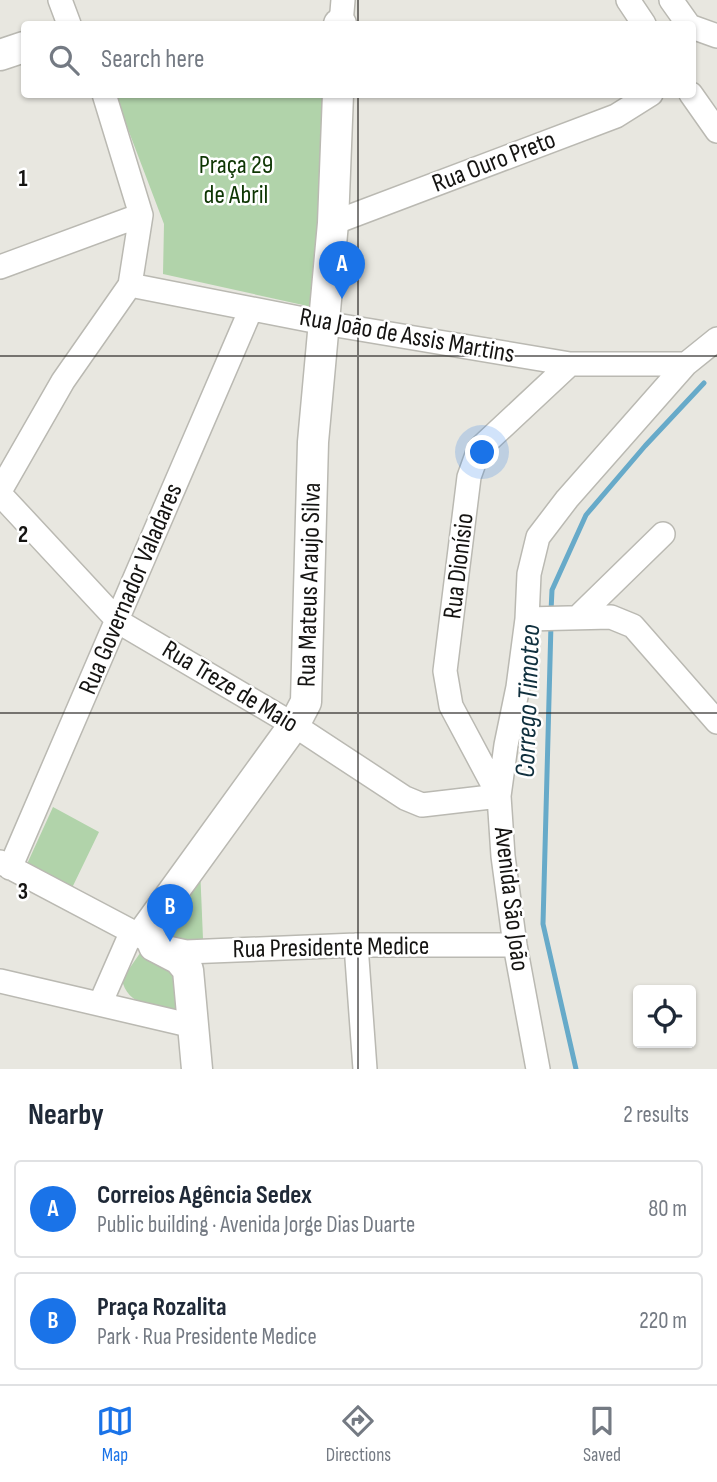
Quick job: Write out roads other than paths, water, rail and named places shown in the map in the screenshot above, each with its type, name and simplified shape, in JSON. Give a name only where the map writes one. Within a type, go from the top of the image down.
[{"type":"main road","points":[[0,55],[21,48]]},
{"type":"main road","name":"Rua Mateus Araujo Silva","points":[[141,936],[294,725],[306,702],[313,442],[333,223],[338,98]]},
{"type":"main road","points":[[141,936],[179,959],[188,970],[197,1069]]},
{"type":"street","points":[[60,0],[68,21]]},
{"type":"street","points":[[340,21],[343,0]]},
{"type":"street","points":[[628,0],[642,21]]},
{"type":"street","points":[[671,0],[687,21]]},
{"type":"street","points":[[690,21],[693,0]]},
{"type":"street","points":[[696,27],[717,36]]},
{"type":"street","points":[[0,492],[63,381],[130,285],[141,215],[105,98]]},
{"type":"street","name":"Rua Ouro Preto","points":[[333,223],[615,116],[644,98]]},
{"type":"street","points":[[694,98],[717,131]]},
{"type":"street","points":[[0,267],[141,215]]},
{"type":"street","name":"Rua João de Assis Martins","points":[[130,285],[324,323],[570,364],[686,364]]},
{"type":"street","name":"Rua Governador Valadares","points":[[5,865],[119,622],[150,541],[251,309]]},
{"type":"street","name":"Avenida São João","points":[[538,1069],[515,945],[503,856],[499,796],[506,745],[533,619],[529,574],[538,537],[567,499],[686,364],[717,339]]},
{"type":"street","name":"Rua Dionísio","points":[[499,796],[451,706],[445,671],[469,477],[479,449],[570,364]]},
{"type":"street","name":"Rua Treze de Maio","points":[[0,492],[119,622],[294,725],[405,798],[422,805],[499,796]]},
{"type":"street","points":[[571,617],[663,534]]},
{"type":"street","points":[[533,619],[611,617],[633,626],[717,722]]},
{"type":"street","name":"Rua Presidente Medice","points":[[5,865],[159,946],[186,952],[356,945],[515,945]]},
{"type":"street","name":"Rua Mateus Araujo Silva","points":[[100,1004],[141,936]]},
{"type":"street","points":[[356,945],[365,1069]]},
{"type":"street","points":[[0,981],[193,1026]]},
{"type":"waterway","name":"Corrego Timoteo","points":[[551,611],[552,590],[586,515],[704,383]]},
{"type":"waterway","name":"Corrego Timoteo","points":[[551,624],[543,924],[576,1069]]},
{"type":"place","name":"Correios Agência Sedex","points":[[342,299]]},
{"type":"place","name":"Praça Rozalita","points":[[170,942]]},
{"type":"park label","name":"Praça 29 de Abril","points":[[236,180]]}]
